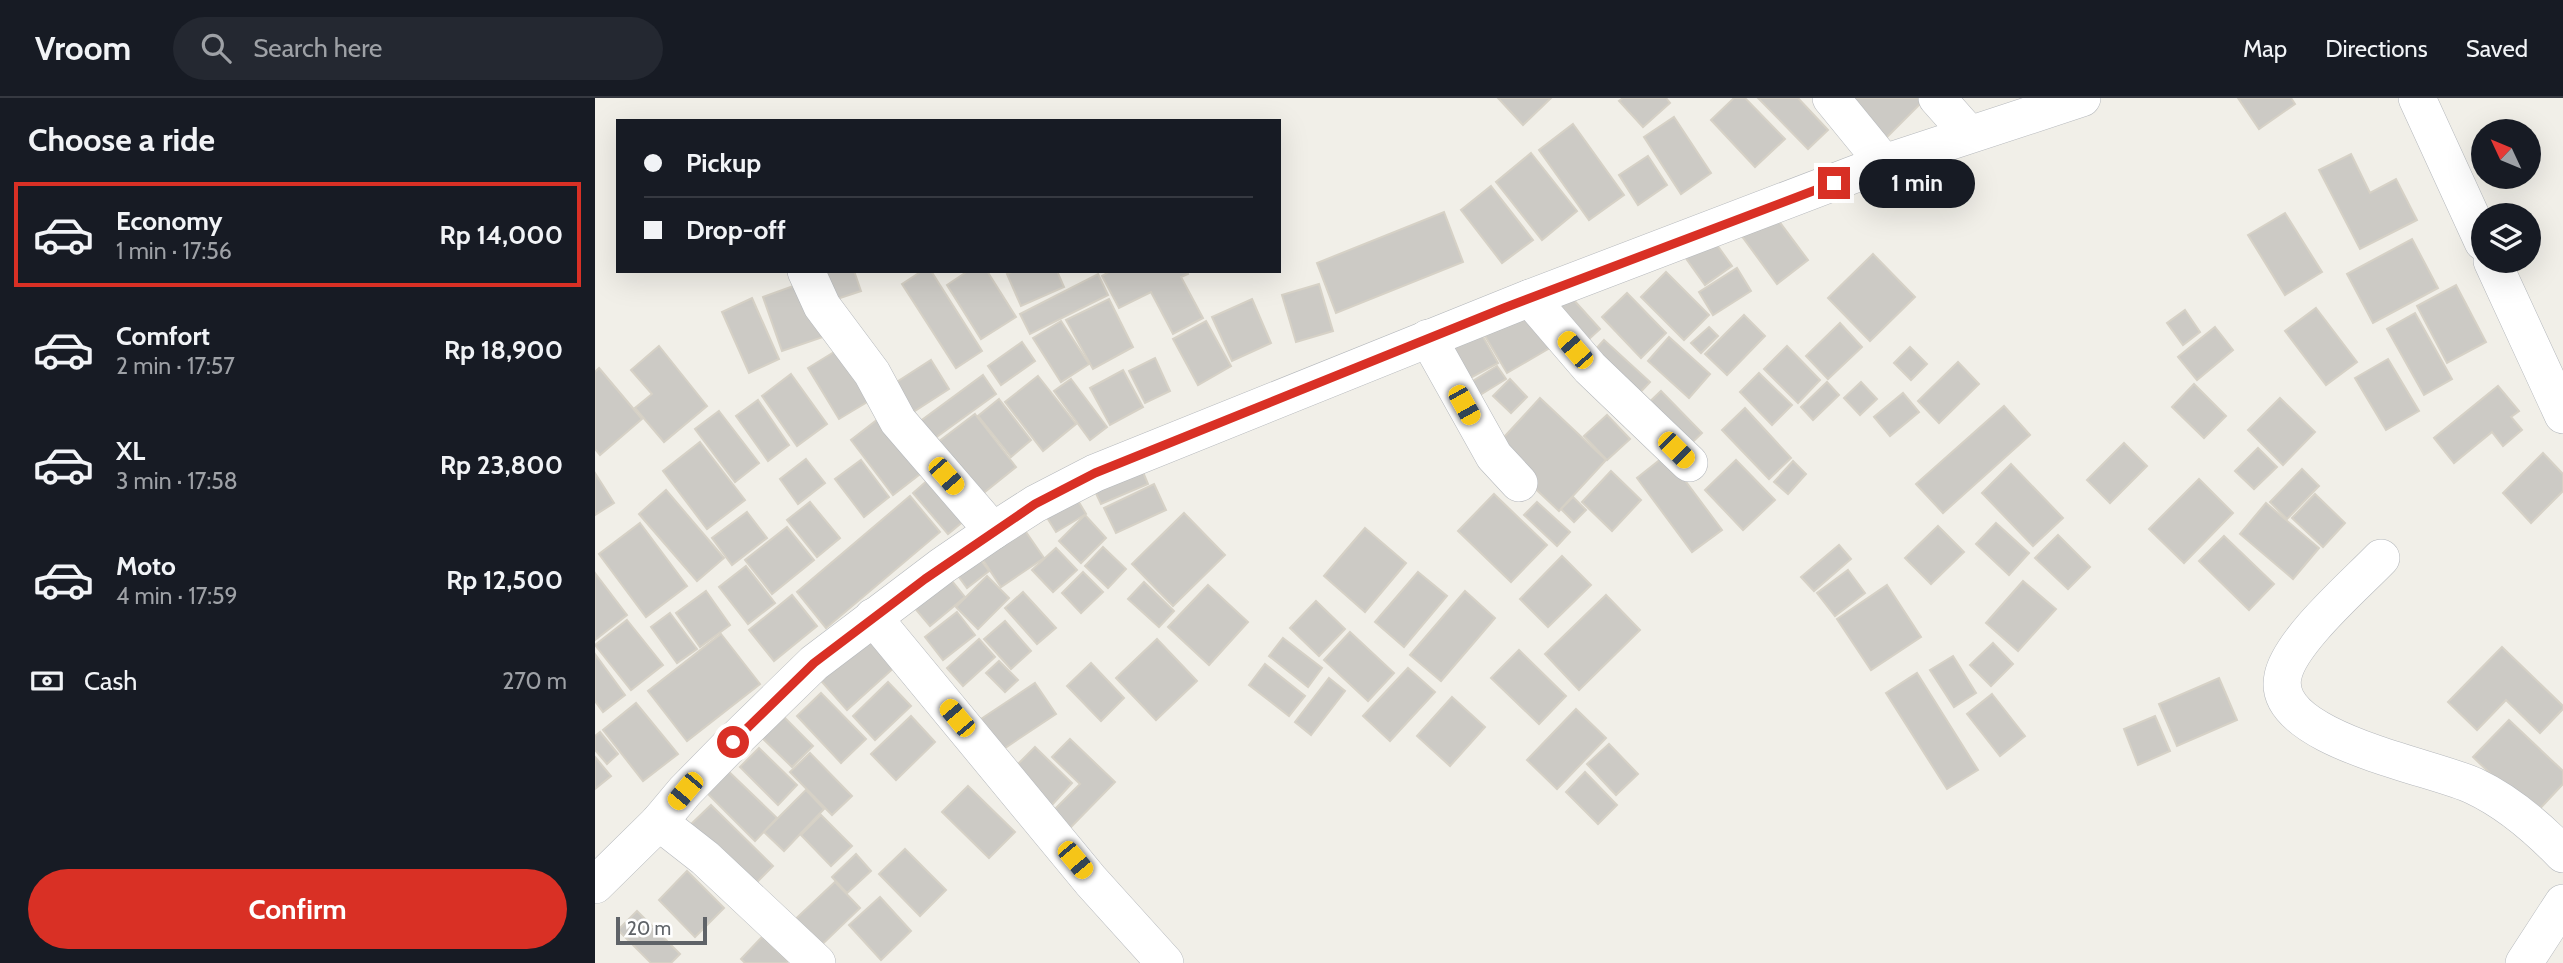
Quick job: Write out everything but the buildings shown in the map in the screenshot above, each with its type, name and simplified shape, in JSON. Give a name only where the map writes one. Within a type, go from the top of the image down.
[{"type":"street","points":[[1831,98],[1884,163]]},
{"type":"street","points":[[1937,98],[1969,134]]},
{"type":"street","points":[[595,885],[659,822],[733,742],[814,663],[873,617],[1035,504],[1095,473],[1530,298],[1884,163],[2082,98]]},
{"type":"street","points":[[2417,98],[2471,216]]},
{"type":"street","points":[[807,273],[822,306],[872,373],[898,421],[993,531]]},
{"type":"street","points":[[2498,273],[2563,415]]},
{"type":"street","points":[[1530,298],[1590,368],[1689,463]]},
{"type":"street","points":[[1428,338],[1494,456],[1519,483]]},
{"type":"street","points":[[2381,558],[2294,651],[2283,673],[2281,690],[2287,704],[2318,730],[2349,746],[2474,786],[2519,814],[2563,854]]},
{"type":"street","points":[[873,617],[1091,881],[1165,963]]},
{"type":"street","points":[[659,822],[705,858],[817,963]]},
{"type":"street","points":[[2524,963],[2563,904]]},
{"type":"route","points":[[733,742],[814,663],[942,566],[1035,504],[1095,473],[1504,308],[1834,183]]}]
